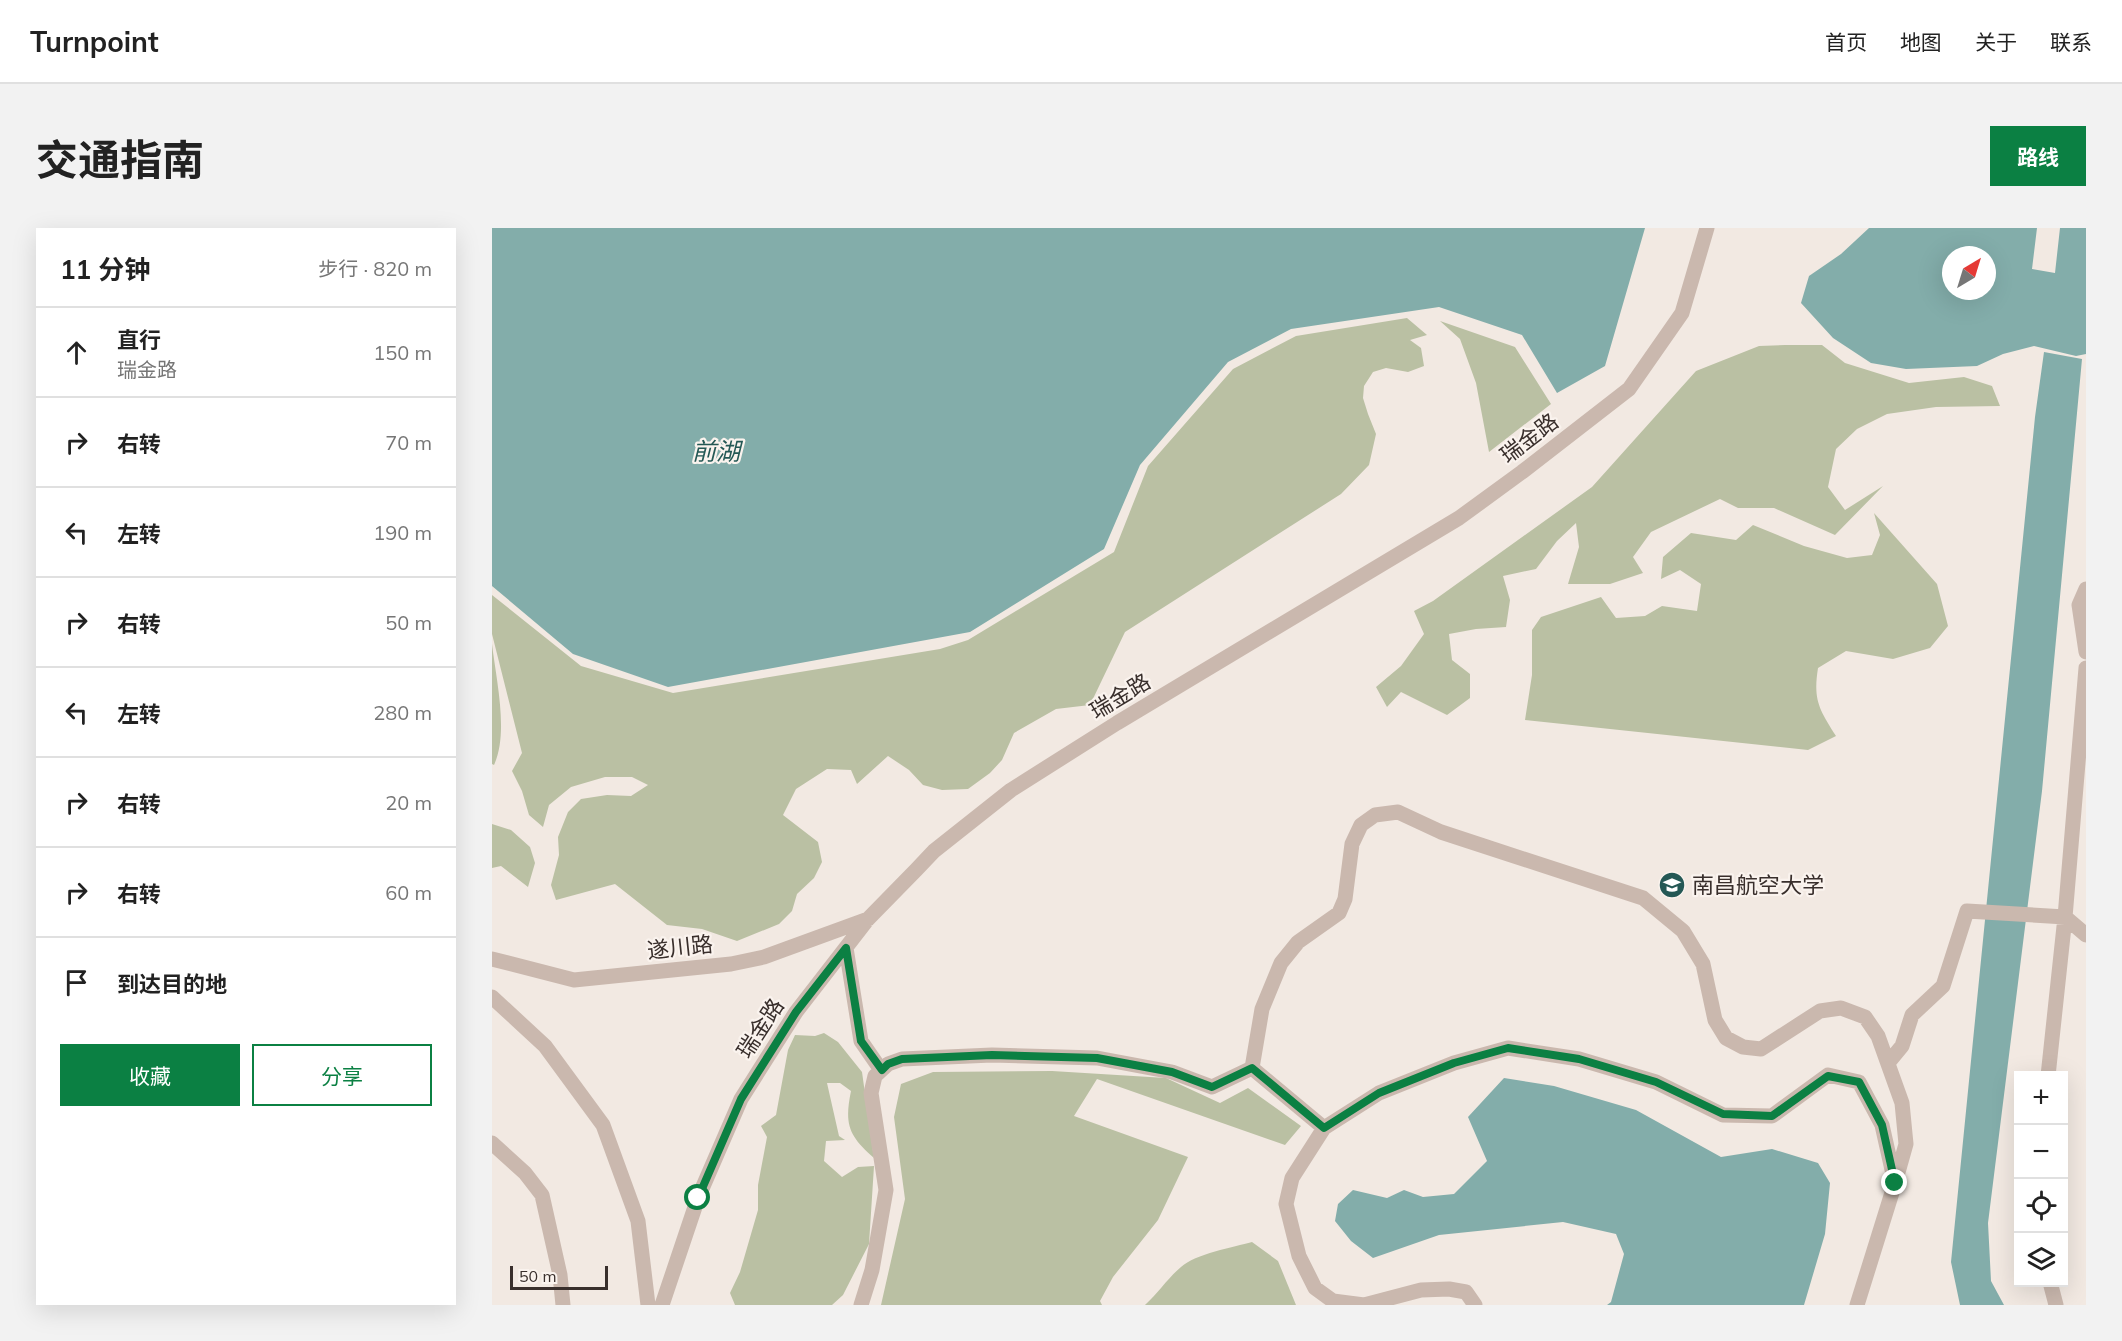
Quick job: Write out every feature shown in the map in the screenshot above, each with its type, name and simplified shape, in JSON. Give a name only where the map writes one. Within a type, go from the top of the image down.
[{"type":"street","name":"瑞金路","points":[[662,1305],[698,1198],[741,1099],[796,1012],[868,919],[934,851],[1011,790],[1117,723],[1459,518],[1629,389],[1682,314],[1707,228]]},
{"type":"street","points":[[2086,589],[2079,605],[2086,652]]},
{"type":"street","points":[[2049,1071],[2065,917],[2086,668]]},
{"type":"street","points":[[1252,1068],[1262,1009],[1281,963],[1298,942],[1339,913],[1345,899],[1352,844],[1361,825],[1375,815],[1398,813],[1441,832],[1642,898],[1683,931],[1703,964],[1715,1020],[1726,1038],[1743,1047],[1761,1049],[1820,1011],[1841,1008],[1865,1017],[1878,1036],[1902,1103],[1906,1144],[1857,1305]]},
{"type":"street","points":[[1888,1063],[1902,1046],[1912,1015],[1943,986],[1967,911],[2065,917],[2086,935]]},
{"type":"street","name":"遂川路","points":[[492,959],[574,980],[731,964],[764,957],[868,919]]},
{"type":"street","points":[[846,948],[861,1041],[882,1070]]},
{"type":"street","points":[[492,997],[545,1046],[603,1125],[638,1221],[648,1305]]},
{"type":"street","points":[[1475,1305],[1466,1292],[1449,1288],[1420,1290],[1364,1305],[1333,1301],[1315,1288],[1299,1256],[1286,1204],[1292,1178],[1324,1128],[1379,1093],[1454,1063],[1508,1048],[1579,1059],[1656,1082],[1723,1114],[1772,1116],[1828,1076],[1859,1082],[1882,1125],[1895,1183]]},
{"type":"street","points":[[861,1305],[872,1270],[886,1190],[871,1092],[875,1076],[888,1064],[902,1059],[992,1055],[1097,1058],[1172,1072],[1212,1087],[1252,1068]]},
{"type":"street","points":[[1252,1068],[1324,1128]]},
{"type":"street","points":[[492,1143],[525,1173],[543,1195],[560,1275],[563,1305]]},
{"type":"street","points":[[2051,1287],[2056,1305]]},
{"type":"green space","points":[[1407,318],[1427,335],[1410,340],[1421,348],[1424,366],[1408,372],[1386,368],[1373,372],[1364,386],[1363,398],[1376,434],[1369,465],[1341,494],[1125,632],[1090,705],[1056,709],[1014,733],[1002,760],[990,773],[968,789],[942,790],[923,785],[909,770],[888,756],[857,784],[851,770],[827,769],[796,789],[783,815],[818,842],[822,862],[814,878],[797,894],[792,911],[779,924],[737,941],[702,929],[667,925],[615,884],[556,900],[551,885],[559,855],[558,837],[568,812],[581,799],[607,795],[631,796],[648,785],[632,777],[605,777],[571,787],[549,805],[543,827],[529,815],[522,791],[512,771],[522,753],[492,634],[492,595],[581,666],[673,693],[940,649],[968,640],[1114,552],[1148,466],[1233,369],[1296,336]]},
{"type":"green space","points":[[1440,321],[1515,347],[1551,404],[1489,452],[1476,383],[1460,339]]},
{"type":"green space","points":[[1822,345],[1845,363],[1909,383],[1964,377],[1992,386],[2000,406],[1936,407],[1887,414],[1857,429],[1836,449],[1828,487],[1845,510],[1883,486],[1835,535],[1774,508],[1738,508],[1720,499],[1651,532],[1633,557],[1643,573],[1610,584],[1568,584],[1579,547],[1576,523],[1557,541],[1536,569],[1503,576],[1510,600],[1506,627],[1449,634],[1452,660],[1470,674],[1470,698],[1447,715],[1401,692],[1387,707],[1376,687],[1401,666],[1424,634],[1414,611],[1433,601],[1592,487],[1696,371],[1759,346]]},
{"type":"green space","points":[[1874,513],[1937,584],[1948,626],[1930,648],[1893,659],[1846,651],[1818,668],[1816,688],[1819,704],[1836,736],[1808,750],[1525,720],[1532,675],[1532,630],[1541,617],[1601,597],[1616,618],[1645,616],[1662,606],[1697,611],[1701,584],[1680,570],[1661,579],[1663,557],[1691,533],[1736,540],[1753,525],[1804,546],[1847,558],[1872,555],[1880,535]]},
{"type":"green space","points":[[492,644],[501,722],[501,738],[494,765],[492,764]]},
{"type":"green space","points":[[492,824],[511,830],[530,847],[535,863],[528,887],[501,866],[492,868]]},
{"type":"green space","points":[[824,1033],[838,1042],[862,1072],[874,1158],[859,1143],[850,1129],[848,1113],[851,1091],[840,1083],[827,1083],[839,1136],[845,1140],[826,1141],[824,1161],[842,1177],[858,1167],[874,1166],[869,1244],[843,1295],[832,1305],[735,1305],[730,1293],[740,1272],[758,1210],[758,1185],[767,1137],[761,1126],[776,1115],[788,1050],[795,1035],[815,1036]]},
{"type":"green space","points":[[1052,1071],[1166,1078],[1220,1103],[1248,1088],[1301,1126],[1285,1145],[1097,1079],[1074,1116],[1188,1157],[1158,1220],[1113,1277],[1100,1301],[1102,1305],[881,1305],[905,1199],[894,1117],[901,1084],[933,1072]]},
{"type":"green space","points":[[1252,1242],[1278,1261],[1296,1305],[1145,1305],[1187,1262],[1215,1251]]},
{"type":"water","name":"前湖","points":[[492,228],[1645,228],[1605,366],[1557,393],[1522,335],[1439,307],[1291,329],[1228,362],[1140,465],[1104,549],[970,632],[668,687],[573,654],[492,586]]},
{"type":"water","points":[[1869,228],[2037,228],[2032,269],[2055,273],[2060,228],[2086,228],[2086,354],[2076,356],[2034,346],[2003,354],[1977,366],[1906,369],[1871,363],[1833,338],[1801,303],[1809,276],[1841,254]]},
{"type":"water","points":[[2044,352],[2082,359],[2042,791],[1988,1223],[1991,1281],[2004,1305],[1960,1305],[1951,1262],[2035,417]]},
{"type":"water","points":[[1504,1078],[1554,1086],[1636,1110],[1721,1157],[1772,1149],[1818,1163],[1830,1183],[1825,1234],[1804,1305],[1607,1305],[1611,1302],[1624,1254],[1616,1234],[1563,1222],[1439,1235],[1373,1258],[1351,1241],[1335,1221],[1338,1204],[1353,1190],[1387,1198],[1404,1190],[1423,1197],[1454,1194],[1487,1161],[1468,1117]]},
{"type":"place","name":"南昌航空大学","points":[[1672,885]]},
{"type":"route","points":[[698,1198],[741,1099],[796,1012],[846,948],[861,1041],[882,1070],[888,1064],[902,1059],[992,1055],[1097,1058],[1172,1072],[1212,1087],[1252,1068],[1324,1128],[1379,1093],[1454,1063],[1508,1048],[1579,1059],[1656,1082],[1723,1114],[1772,1116],[1828,1076],[1859,1082],[1882,1125],[1895,1183]]}]
